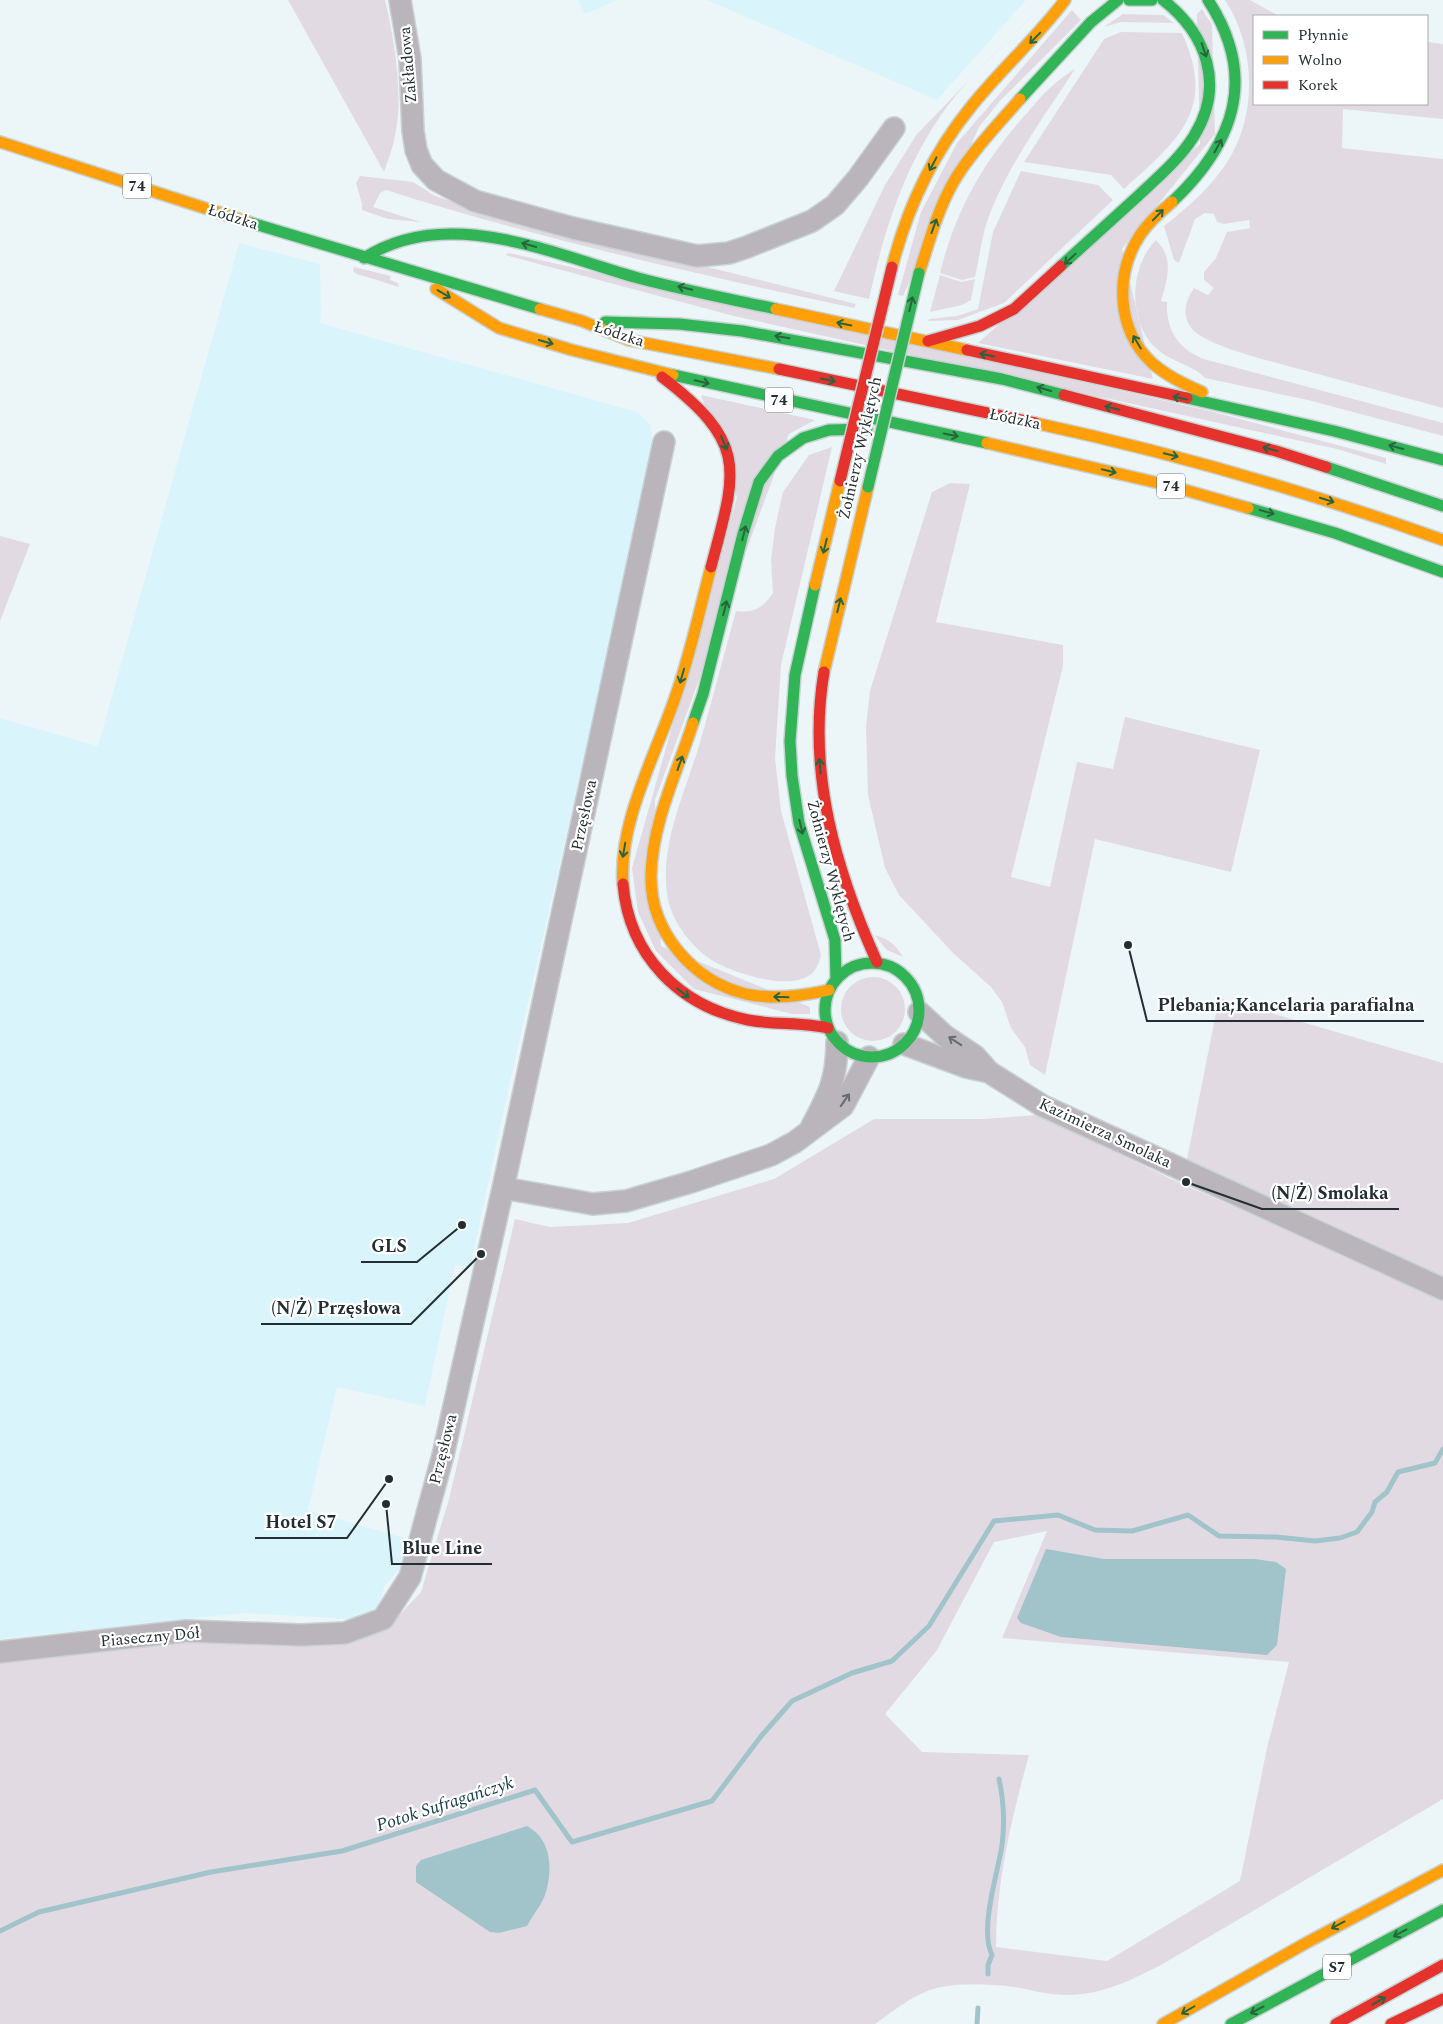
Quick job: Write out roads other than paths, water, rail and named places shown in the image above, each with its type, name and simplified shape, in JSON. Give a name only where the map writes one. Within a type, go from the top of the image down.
[{"type":"main road","name":"Żołnierzy Wyklętych","points":[[836,978],[835,940],[799,823],[792,776],[790,741],[795,675],[800,648],[903,228],[920,187],[948,137],[970,107],[1041,32],[1065,0]]},
{"type":"main road","name":"Żołnierzy Wyklętych","points":[[877,962],[860,925],[834,846],[824,803],[818,745],[818,718],[825,663],[919,273],[939,214],[953,182],[997,124],[1091,22],[1118,0]]},
{"type":"main road","points":[[1129,0],[1152,0]]},
{"type":"main road","points":[[926,342],[980,326],[1014,309],[1169,167],[1198,130],[1207,101],[1209,73],[1206,52],[1195,28],[1174,7],[1163,0]]},
{"type":"main road","points":[[1208,0],[1229,38],[1235,70],[1232,114],[1220,144],[1205,167],[1152,222],[1132,250],[1122,283],[1122,299],[1134,338],[1144,354],[1170,376],[1186,385],[1245,410]]},
{"type":"main road","name":"Łódzka","points":[[0,142],[364,258],[582,321],[629,340],[695,351],[1148,449],[1322,499],[1443,540]]},
{"type":"main road","points":[[364,258],[378,249],[404,239],[432,234],[497,236],[640,278],[926,342],[1245,410],[1443,460]]},
{"type":"main road","points":[[402,269],[499,328],[655,371],[699,406],[714,423],[726,447],[731,468],[730,487],[678,691],[628,829],[622,866],[625,907],[643,950],[676,988],[692,1000],[742,1018],[783,1024],[809,1024],[832,1035],[857,1055],[869,1057],[894,1052],[912,1035],[919,1012],[918,998],[912,985],[903,974],[891,966],[877,962],[862,963],[848,969],[836,978],[829,990],[825,1003],[832,1035]]},
{"type":"main road","name":"Łódzka","points":[[582,321],[679,324],[742,331],[817,343],[1002,379],[1276,451],[1443,506]]},
{"type":"main road","name":"74","points":[[655,371],[1073,462],[1205,495],[1335,533],[1443,572]]},
{"type":"main road","points":[[829,990],[797,998],[748,993],[721,984],[695,969],[683,958],[665,934],[655,909],[650,871],[658,822],[696,719],[759,482],[778,455],[796,441],[825,431],[903,425]]},
{"type":"main road","points":[[1163,2024],[1306,1942],[1443,1870]]},
{"type":"main road","name":"S7","points":[[1231,2024],[1443,1910]]},
{"type":"main road","points":[[1336,2024],[1443,1966]]},
{"type":"main road","points":[[1391,2024],[1443,1999]]},
{"type":"street","name":"Zakładowa","points":[[400,0],[410,59],[413,131],[416,150],[429,173],[444,185],[475,201],[646,246],[706,256],[729,253],[760,243],[824,214],[848,190],[894,128]]},
{"type":"street","name":"Przęsłowa","points":[[301,1634],[345,1633],[383,1618],[410,1577],[442,1455],[502,1188],[664,442]]},
{"type":"street","name":"Kazimierza Smolaka","points":[[919,1012],[946,1036],[975,1056],[989,1072],[1043,1106],[1443,1289]]},
{"type":"street","points":[[808,1132],[826,1100],[837,1069],[832,1035]]},
{"type":"street","name":"Kazimierza Smolaka","points":[[904,1044],[966,1068],[989,1072]]},
{"type":"street","points":[[502,1188],[592,1204],[626,1201],[692,1182],[771,1154],[795,1142],[842,1106],[869,1057]]},
{"type":"street","name":"Piaseczny Dół","points":[[0,1652],[186,1631],[301,1634]]},
{"type":"waterway","name":"Potok Sufragańczyk","points":[[0,1931],[39,1912],[211,1872],[342,1851],[535,1790],[572,1842],[712,1801],[762,1735],[792,1701],[852,1673],[892,1661],[929,1626],[994,1521],[1058,1515],[1095,1530],[1132,1531],[1188,1515],[1219,1536],[1276,1537],[1315,1541],[1340,1538],[1357,1532],[1372,1512],[1375,1502],[1387,1492],[1398,1472],[1435,1463],[1443,1449]]},
{"type":"waterway","points":[[988,1974],[988,1965],[992,1955],[989,1944],[988,1916],[1004,1828],[999,1779]]},
{"type":"waterway","points":[[977,2024],[978,2008]]},
{"type":"place","name":"Plebania;Kancelaria parafialna","points":[[1128,945]]},
{"type":"place","name":"(N/Ż) Smolaka","points":[[1186,1182]]},
{"type":"place","name":"GLS","points":[[462,1225]]},
{"type":"place","name":"(N/Ż) Przęsłowa","points":[[481,1254]]},
{"type":"place","name":"Hotel S7","points":[[389,1479]]},
{"type":"place","name":"Blue Line","points":[[386,1504]]}]
